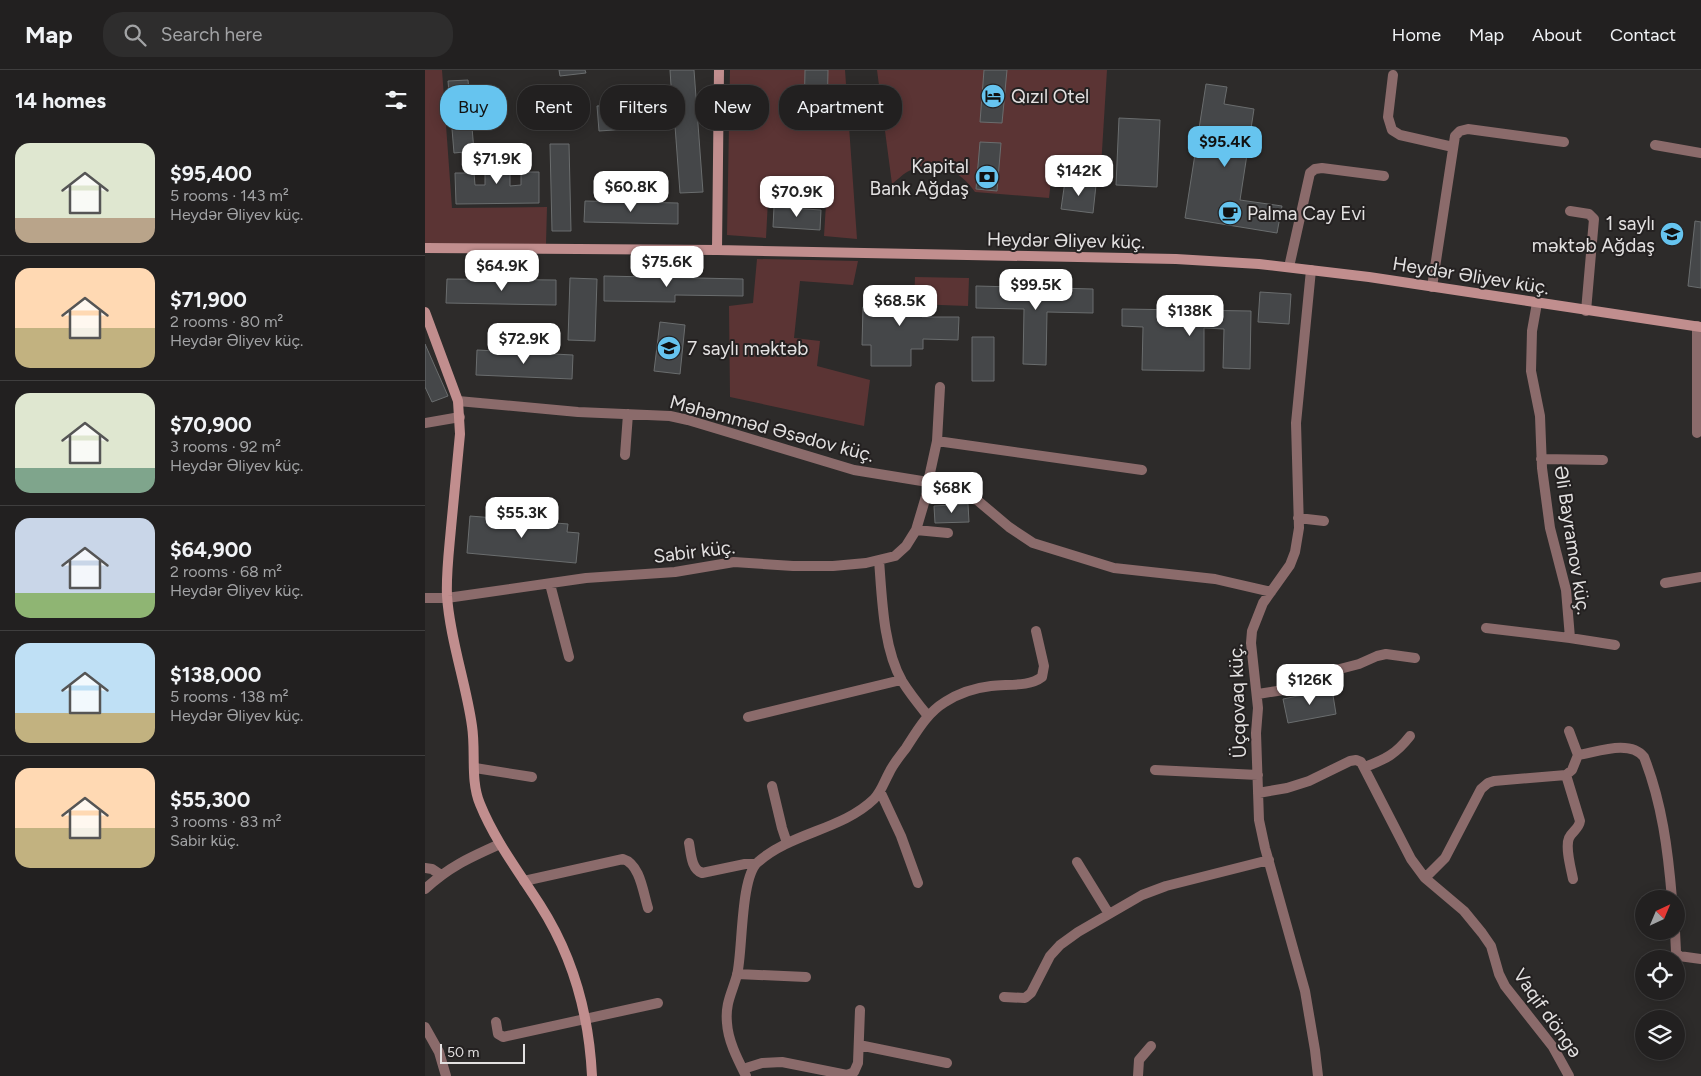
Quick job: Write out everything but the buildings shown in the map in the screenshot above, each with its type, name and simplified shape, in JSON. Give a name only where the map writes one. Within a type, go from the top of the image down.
[{"type":"main road","points":[[717,250],[719,70]]},
{"type":"main road","name":"Heydər Əliyev küç.","points":[[425,248],[717,250],[1176,259],[1289,267],[1699,326]]},
{"type":"main road","points":[[425,312],[458,401],[460,417],[447,598],[454,643],[471,720],[475,785],[479,803],[500,844],[554,928],[566,952],[586,1018],[590,1046],[591,1076]]},
{"type":"street","points":[[1393,76],[1388,117],[1392,130],[1400,135],[1453,148]]},
{"type":"street","points":[[1432,287],[1455,136],[1460,131],[1468,129],[1564,142]]},
{"type":"street","points":[[1655,145],[1701,153]]},
{"type":"street","points":[[1289,267],[1310,173],[1315,169],[1322,168],[1383,176]]},
{"type":"street","points":[[1570,211],[1589,214],[1594,219],[1586,311]]},
{"type":"street","name":"Üçqovaq küç.","points":[[1311,270],[1296,423],[1299,528],[1295,552],[1290,565],[1263,603],[1252,631],[1251,644],[1258,694],[1259,820],[1305,991],[1318,1076]]},
{"type":"street","name":"Əli Bayramov küç.","points":[[1486,628],[1570,638],[1566,590],[1550,528],[1541,459],[1540,416],[1531,371],[1533,331],[1537,304]]},
{"type":"street","points":[[1697,433],[1699,326]]},
{"type":"street","points":[[927,488],[937,441],[940,387]]},
{"type":"street","name":"Məhəmməd Əsədov küç.","points":[[458,401],[578,412],[670,416],[688,420],[854,470],[977,500],[1009,527],[1033,543],[1114,568],[1215,579],[1271,592]]},
{"type":"street","points":[[625,455],[628,414]]},
{"type":"street","points":[[425,423],[460,417]]},
{"type":"street","points":[[937,441],[1142,470]]},
{"type":"street","points":[[1541,459],[1603,460]]},
{"type":"street","name":"Sabir küç.","points":[[425,598],[447,598],[586,578],[675,572],[734,562],[793,566],[833,566],[866,563],[895,556],[906,546],[916,530],[927,488]]},
{"type":"street","points":[[1298,518],[1324,520]]},
{"type":"street","points":[[916,530],[948,533]]},
{"type":"street","points":[[879,560],[884,620],[890,648],[901,680],[928,716]]},
{"type":"street","points":[[1665,583],[1701,578]]},
{"type":"street","points":[[550,584],[569,657]]},
{"type":"street","points":[[860,1010],[859,1063],[854,1072],[847,1075],[781,1062],[762,1063],[744,1073],[736,1055],[727,1025],[726,1009],[737,974],[740,936],[750,874],[755,864],[766,855],[787,843],[842,820],[874,799],[880,791],[889,771],[928,716],[944,702],[968,690],[1035,682],[1042,676],[1044,666],[1036,631]]},
{"type":"street","points":[[1570,638],[1615,646]]},
{"type":"street","points":[[1258,694],[1321,684],[1329,680],[1336,670],[1359,664],[1377,656],[1386,654],[1415,658]]},
{"type":"street","points":[[748,717],[901,680]]},
{"type":"street","points":[[1425,878],[1445,858],[1481,790],[1487,783],[1566,775],[1572,770],[1578,755],[1569,731]]},
{"type":"street","points":[[1258,793],[1287,788],[1309,781],[1350,761],[1356,760],[1361,762],[1365,767],[1386,759],[1401,748],[1410,736]]},
{"type":"street","points":[[1578,755],[1618,748],[1632,748],[1645,757],[1660,805],[1665,829],[1671,890]]},
{"type":"street","name":"Vaqif döngə","points":[[1365,767],[1411,858],[1425,878],[1464,911],[1482,933],[1491,946],[1499,974],[1505,986],[1553,1047],[1569,1076]]},
{"type":"street","points":[[475,768],[532,776]]},
{"type":"street","points":[[1155,770],[1258,775]]},
{"type":"street","points":[[1566,775],[1580,821],[1579,826],[1569,836],[1567,844],[1573,879]]},
{"type":"street","points":[[772,786],[787,843]]},
{"type":"street","points":[[880,791],[901,836],[918,883]]},
{"type":"street","points":[[689,842],[693,865],[697,871],[702,873],[745,864],[755,864]]},
{"type":"street","points":[[425,889],[459,863],[500,844]]},
{"type":"street","points":[[524,880],[623,859],[629,861],[635,868],[648,908]]},
{"type":"street","points":[[1005,997],[1025,998],[1031,993],[1050,956],[1060,945],[1141,895],[1166,886],[1269,860]]},
{"type":"street","points":[[1077,862],[1109,914]]},
{"type":"street","points":[[425,868],[432,869],[441,875]]},
{"type":"street","points":[[1675,940],[1676,952],[1679,956],[1701,959]]},
{"type":"street","points":[[737,974],[806,977]]},
{"type":"street","points":[[496,1022],[498,1034],[503,1037],[658,1003]]},
{"type":"street","points":[[425,1028],[439,1052],[446,1076]]},
{"type":"street","points":[[859,1044],[947,1063]]},
{"type":"street","points":[[1138,1076],[1139,1060],[1151,1046]]},
{"type":"shaded area","points":[[425,70],[442,70],[443,85],[440,85],[440,130],[446,130],[452,208],[547,207],[546,244],[425,243]]},
{"type":"shaded area","points":[[730,70],[845,70],[846,85],[779,85],[779,130],[849,130],[857,239],[824,236],[826,204],[768,200],[766,238],[727,235],[729,130],[769,130],[769,85],[730,85]]},
{"type":"shaded area","points":[[877,70],[1107,70],[1101,167],[1053,162],[1049,198],[975,192],[961,177],[945,168],[936,166],[917,168],[905,173],[892,184],[885,130],[902,130],[902,85],[879,85]]},
{"type":"shaded area","points":[[757,259],[858,261],[853,285],[800,281],[794,338],[820,341],[817,366],[870,380],[864,426],[730,397],[729,306],[753,303]]},
{"type":"shaded area","points":[[915,277],[969,278],[968,306],[914,304]]},
{"type":"place","name":"Qızıl Otel","points":[[993,96]]},
{"type":"place","name":"Kapital Bank Ağdaş","points":[[987,177]]},
{"type":"place","name":"Palma Cay Evi","points":[[1230,213]]},
{"type":"place","name":"1 saylı məktəb Ağdaş","points":[[1672,234]]},
{"type":"place","name":"7 saylı məktəb","points":[[669,348]]}]
